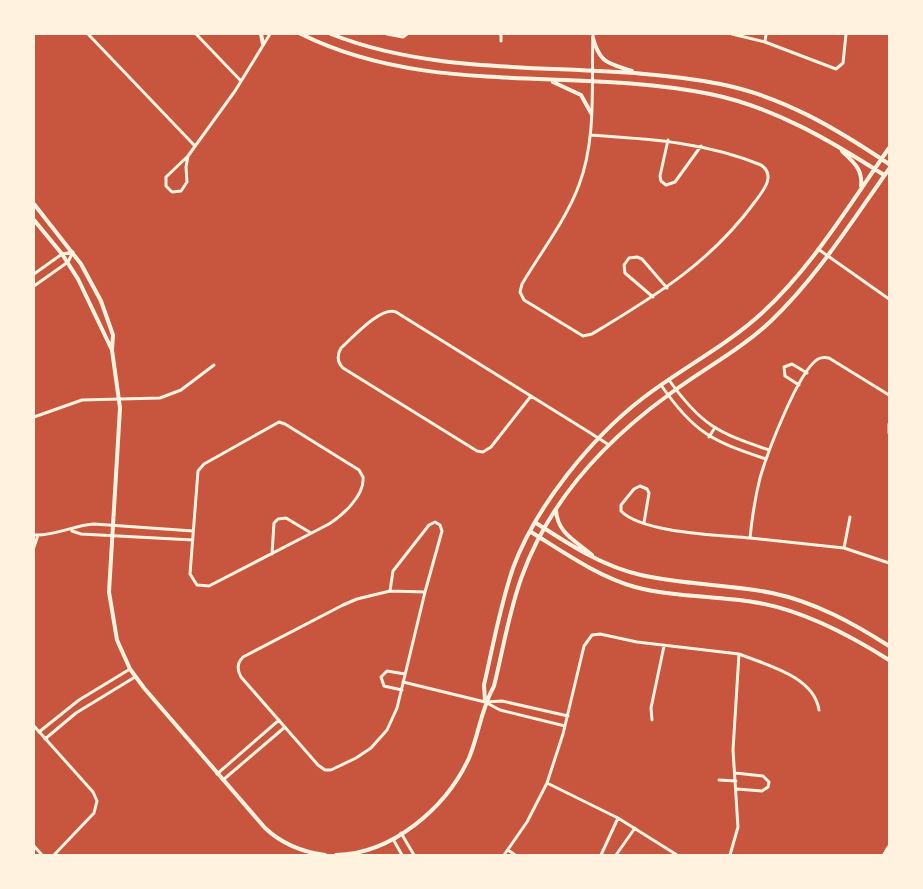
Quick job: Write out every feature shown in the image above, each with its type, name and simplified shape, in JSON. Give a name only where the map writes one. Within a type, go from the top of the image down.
[{"type":"highway","points":[[884,855],[889,848]]},
{"type":"street","points":[[88,34],[194,145]]},
{"type":"street","points":[[196,34],[241,81]]},
{"type":"street","points":[[260,34],[263,44]]},
{"type":"street","points":[[188,156],[186,185],[181,191],[172,192],[166,186],[166,178],[188,156],[241,81],[270,34]]},
{"type":"street","points":[[301,34],[354,56],[419,71],[680,89],[711,94],[748,105],[786,120],[838,146],[884,175]]},
{"type":"street","points":[[331,34],[372,48],[421,58],[636,73],[720,84],[767,98],[809,115],[889,164]]},
{"type":"street","points":[[387,34],[403,37],[407,34]]},
{"type":"street","points":[[501,34],[501,41]]},
{"type":"street","points":[[734,34],[765,42],[836,69],[843,62],[846,34]]},
{"type":"street","points":[[765,42],[766,34]]},
{"type":"street","points":[[590,135],[668,140],[701,146],[761,165],[768,173],[768,182],[745,215],[722,242],[668,288],[586,336],[580,335],[524,300],[521,295],[522,284],[575,195],[584,170],[590,135],[593,36]]},
{"type":"street","points":[[593,36],[598,55],[603,60],[636,73]]},
{"type":"street","points":[[549,80],[577,92],[585,99],[591,113]]},
{"type":"street","points":[[668,140],[660,176],[661,181],[666,185],[675,182],[701,146]]},
{"type":"street","points":[[838,146],[859,169],[862,177],[860,188]]},
{"type":"street","points":[[485,702],[484,685],[506,593],[518,558],[536,522],[573,468],[598,438],[626,412],[661,385],[718,349],[762,313],[818,249],[889,148]]},
{"type":"street","points":[[336,855],[366,849],[401,833],[432,810],[453,785],[471,752],[485,702],[494,686],[522,577],[540,537],[556,510],[581,476],[608,445],[668,395],[754,336],[799,292],[828,256],[889,168]]},
{"type":"street","points":[[34,204],[74,252],[91,280],[114,335],[112,350],[119,399],[111,534],[110,606],[117,640],[135,677],[217,774],[272,834],[289,845],[316,855],[324,855]]},
{"type":"street","points":[[34,220],[68,262],[86,293],[112,350]]},
{"type":"street","points":[[818,249],[889,299]]},
{"type":"street","points":[[34,274],[62,254],[74,252]]},
{"type":"street","points":[[34,286],[68,262],[74,252]]},
{"type":"street","points":[[653,297],[624,274],[624,265],[629,258],[634,257],[642,260],[668,288]]},
{"type":"street","points":[[531,396],[491,448],[483,452],[477,451],[343,368],[339,362],[338,353],[381,313],[391,310],[531,396],[608,445]]},
{"type":"street","points":[[750,538],[756,497],[769,450],[799,385],[817,360],[829,358],[889,395]]},
{"type":"street","points":[[799,385],[785,376],[784,368],[792,364],[807,373]]},
{"type":"street","points":[[34,417],[71,402],[99,399],[146,399],[173,394],[214,366]]},
{"type":"street","points":[[669,380],[692,411],[714,429],[769,450]]},
{"type":"street","points":[[661,385],[689,422],[709,437],[766,460]]},
{"type":"street","points":[[279,422],[285,424],[359,470],[363,477],[362,488],[344,512],[312,534],[209,586],[204,587],[194,582],[190,574],[200,468],[271,425],[279,422]]},
{"type":"street","points":[[889,424],[889,433]]},
{"type":"street","points":[[709,437],[714,429]]},
{"type":"street","points":[[644,523],[649,493],[647,489],[640,486],[622,503],[620,509],[624,514],[644,523],[666,529],[844,548],[889,563]]},
{"type":"street","points":[[556,510],[558,524],[564,532],[597,560]]},
{"type":"street","points":[[844,548],[850,517]]},
{"type":"street","points":[[272,554],[274,523],[278,518],[286,518],[312,534]]},
{"type":"street","points":[[390,591],[393,571],[429,525],[435,522],[440,525],[442,531],[394,716],[382,737],[363,754],[332,770],[325,770],[318,765],[239,674],[238,669],[241,659],[357,599],[390,591],[425,592]]},
{"type":"street","points":[[536,522],[597,560],[641,575],[781,595],[836,615],[889,646]]},
{"type":"street","points":[[34,535],[70,530],[82,525],[112,525],[193,531]]},
{"type":"street","points":[[70,530],[81,534],[111,534],[193,540]]},
{"type":"street","points":[[531,532],[600,574],[660,592],[754,602],[785,610],[823,624],[889,660]]},
{"type":"street","points":[[34,547],[38,535]]},
{"type":"street","points":[[504,855],[527,822],[547,782],[568,716],[584,646],[592,635],[600,634],[664,646],[739,654],[797,680],[812,693],[819,710]]},
{"type":"street","points":[[652,720],[651,708],[664,646]]},
{"type":"street","points":[[730,855],[738,827],[733,734],[739,654]]},
{"type":"street","points":[[39,732],[74,704],[130,669]]},
{"type":"street","points":[[402,690],[384,686],[380,677],[387,671],[405,674]]},
{"type":"street","points":[[46,739],[76,713],[135,677]]},
{"type":"street","points":[[404,682],[485,702],[500,710],[565,726]]},
{"type":"street","points":[[485,702],[502,700],[568,716]]},
{"type":"street","points":[[217,774],[279,720]]},
{"type":"street","points":[[34,726],[96,796],[98,805],[94,813],[54,855]]},
{"type":"street","points":[[223,780],[285,727]]},
{"type":"street","points":[[735,773],[763,776],[769,782],[768,787],[764,791],[737,789]]},
{"type":"street","points":[[719,780],[736,782]]},
{"type":"street","points":[[547,782],[618,818],[677,855]]},
{"type":"street","points":[[601,855],[618,818]]},
{"type":"street","points":[[616,855],[635,828]]},
{"type":"street","points":[[401,833],[414,855]]},
{"type":"street","points":[[392,838],[402,855]]},
{"type":"street","points":[[34,846],[42,855]]},
{"type":"street","points":[[508,850],[515,855]]}]
